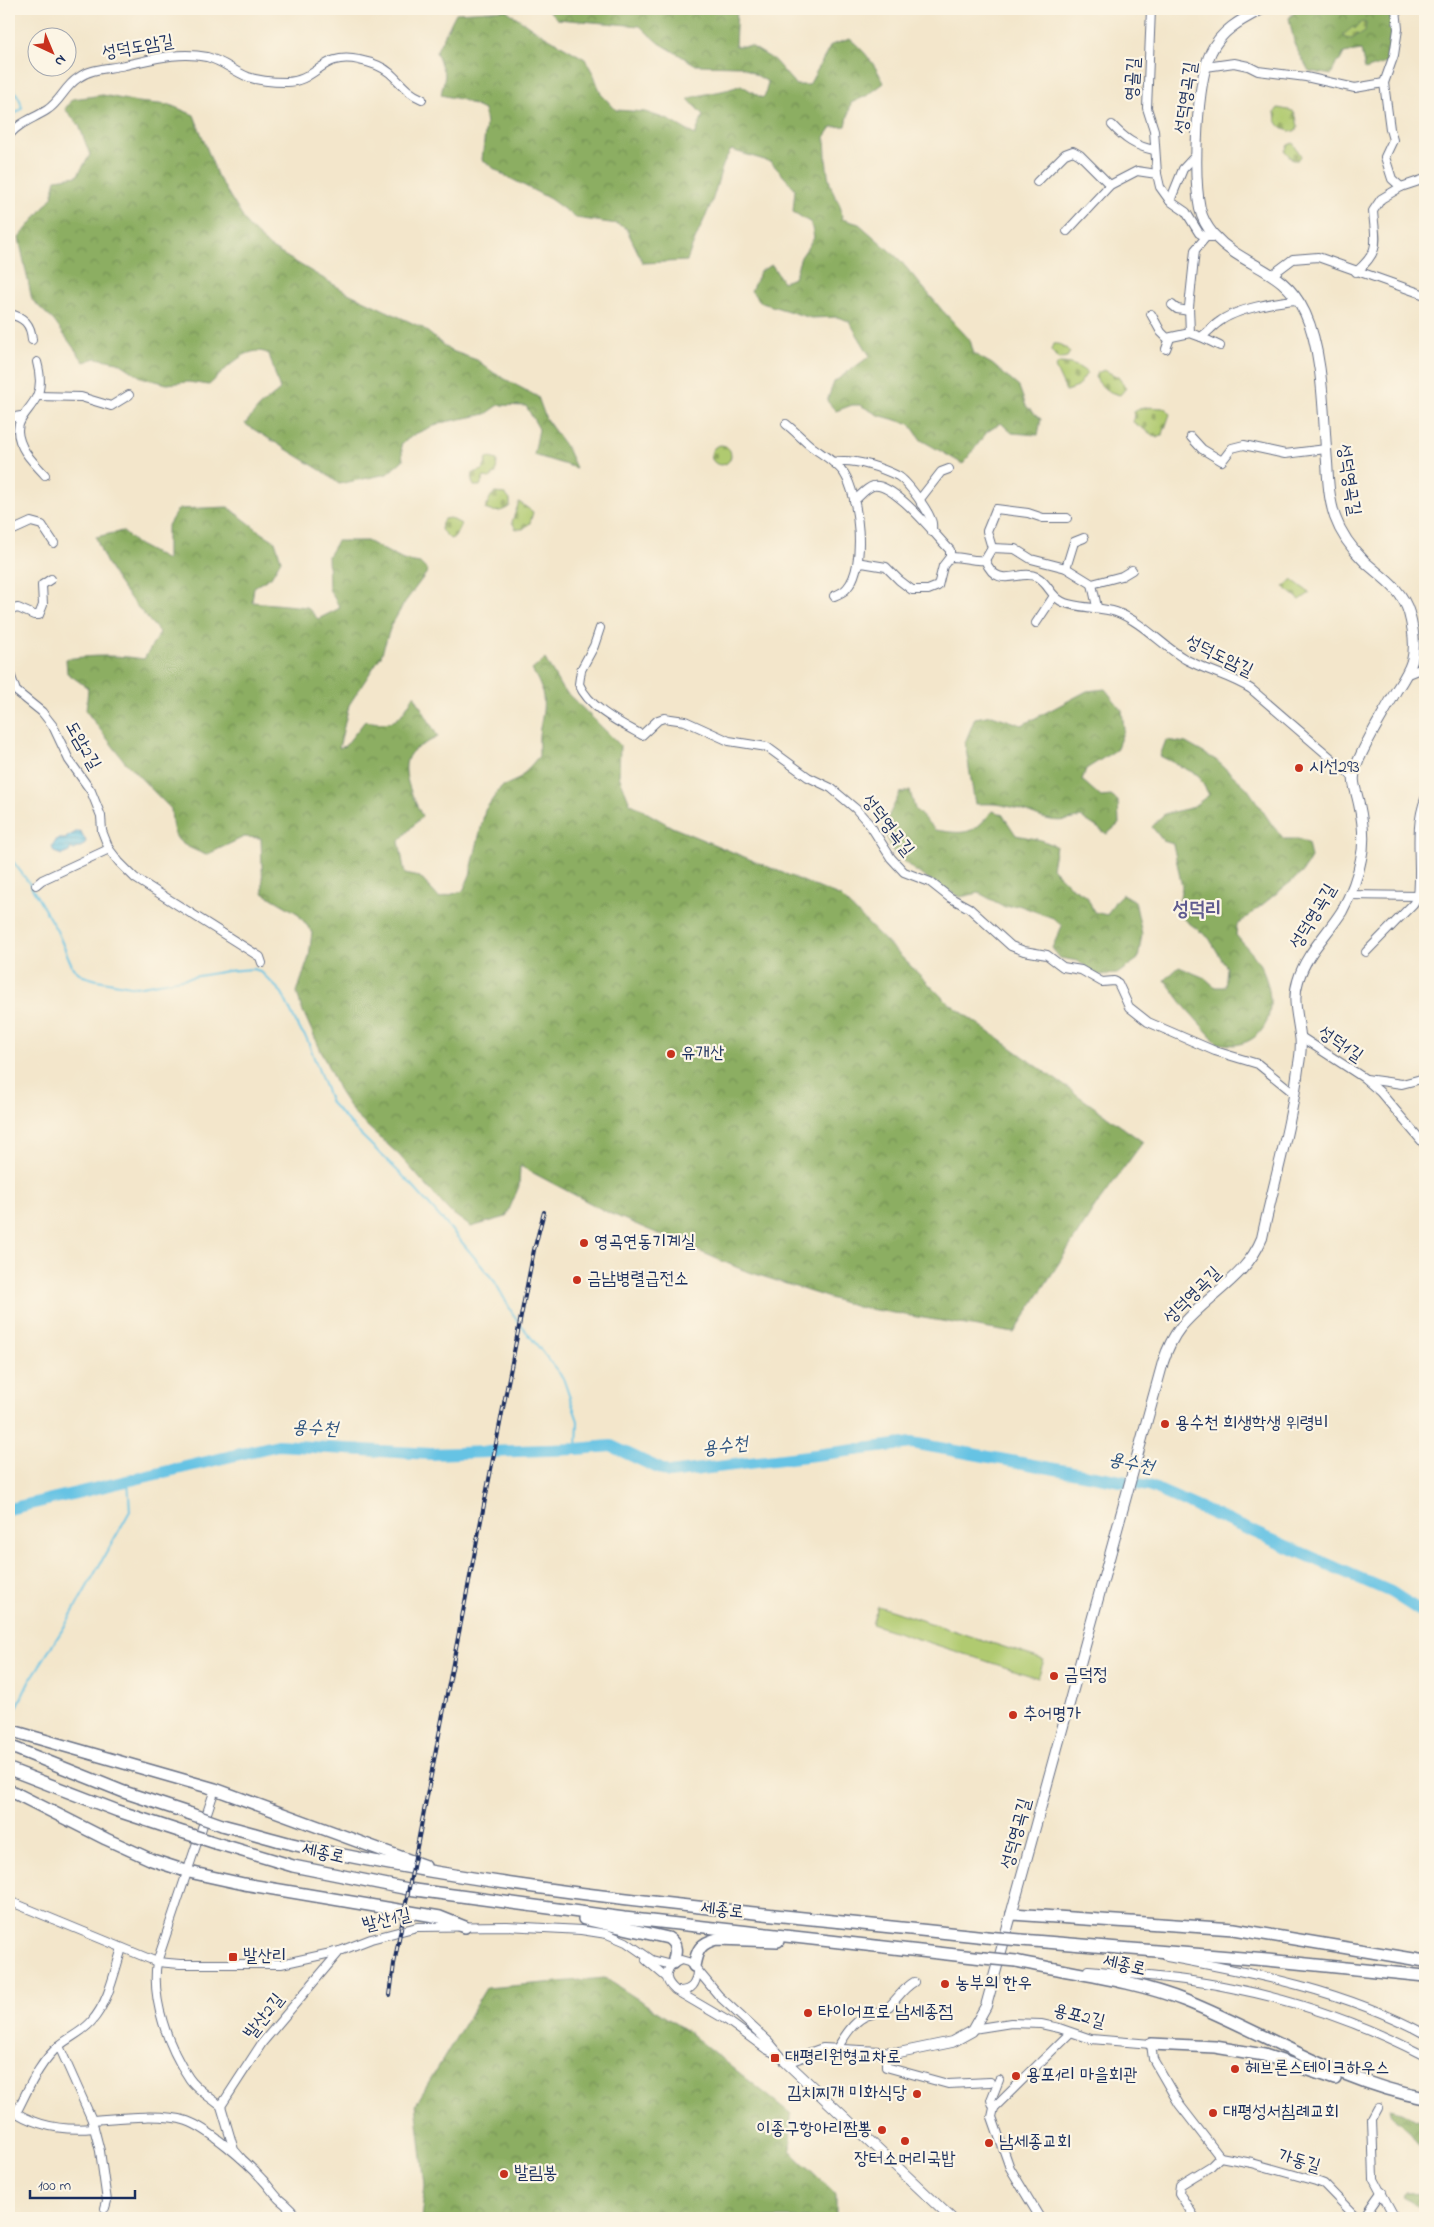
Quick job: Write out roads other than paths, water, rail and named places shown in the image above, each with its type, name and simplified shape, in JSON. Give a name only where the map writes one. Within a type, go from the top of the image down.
[{"type":"highway","points":[[9,1730],[215,1789],[450,1874]]},
{"type":"highway","name":"세종로","points":[[9,1746],[124,1792],[222,1825],[303,1847],[411,1868],[545,1888],[986,1937],[1267,1960],[1425,1976]]},
{"type":"highway","name":"세종로","points":[[9,1769],[118,1811],[216,1843],[293,1866],[398,1887],[539,1907],[1016,1961],[1118,1982],[1184,2000],[1248,2028],[1339,2073],[1398,2093],[1425,2098]]},
{"type":"highway","points":[[11,1792],[152,1860],[189,1872],[244,1884],[440,1917],[465,1927]]},
{"type":"highway","points":[[539,1907],[619,1928],[668,1938],[676,1946],[672,1964]]},
{"type":"highway","points":[[1012,1914],[1234,1929],[1425,1960]]},
{"type":"highway","points":[[695,1969],[697,1951],[701,1945],[717,1940],[862,1944]]},
{"type":"highway","points":[[1151,2044],[1215,2047],[1264,2055],[1357,2086],[1398,2093]]},
{"type":"main road","name":"성덕영곡길","points":[[974,2028],[989,1999],[1163,1362],[1171,1342],[1180,1328],[1232,1280],[1256,1254],[1262,1238],[1295,1094],[1301,1037],[1296,1017],[1297,983],[1315,946],[1332,924],[1349,896],[1361,859],[1363,833],[1353,778],[1368,741],[1412,660],[1414,637],[1404,598],[1391,583],[1363,560],[1343,536],[1334,514],[1318,356],[1311,326],[1293,291],[1273,274],[1248,262],[1212,237],[1201,212],[1196,155],[1201,88],[1206,67],[1211,52],[1222,35],[1233,25],[1262,9]]},
{"type":"main road","name":"용포2길","points":[[783,2059],[823,2049],[886,2053],[907,2052],[952,2042],[974,2028]]},
{"type":"main road","points":[[783,2059],[951,2218]]},
{"type":"street","name":"영골길","points":[[1151,9],[1147,108],[1154,130],[1154,150],[1160,188],[1170,202],[1186,212],[1199,233],[1212,237]]},
{"type":"street","points":[[1396,9],[1398,29],[1394,55],[1384,82],[1393,140],[1385,157],[1392,179],[1401,187]]},
{"type":"street","name":"성덕도암길","points":[[9,135],[26,119],[46,111],[57,102],[72,81],[79,76],[162,56],[205,56],[218,60],[250,78],[279,82],[290,82],[306,76],[330,60],[339,57],[357,59],[389,72],[404,89],[422,99]]},
{"type":"street","points":[[1206,67],[1234,63],[1248,66],[1258,71],[1306,77],[1355,88],[1384,82]]},
{"type":"street","points":[[1112,125],[1125,140],[1140,147],[1154,150]]},
{"type":"street","points":[[1037,182],[1065,154],[1074,151],[1110,185]]},
{"type":"street","points":[[1170,202],[1183,169],[1196,155]]},
{"type":"street","points":[[1067,231],[1110,185],[1137,171],[1157,174]]},
{"type":"street","points":[[1356,272],[1369,260],[1376,247],[1373,211],[1381,199],[1401,187],[1425,179]]},
{"type":"street","points":[[1190,333],[1188,311],[1195,250],[1212,237]]},
{"type":"street","points":[[1273,274],[1292,259],[1318,257],[1425,295]]},
{"type":"street","points":[[1201,337],[1219,321],[1230,316],[1270,303],[1298,300]]},
{"type":"street","points":[[1172,305],[1177,309],[1188,311]]},
{"type":"street","points":[[9,314],[22,318],[28,324],[32,340]]},
{"type":"street","points":[[1151,314],[1161,332],[1170,338],[1190,333],[1220,346]]},
{"type":"street","points":[[1166,349],[1170,338]]},
{"type":"street","points":[[37,362],[40,376],[37,396],[21,416],[19,437],[22,445],[45,476]]},
{"type":"street","points":[[37,396],[81,397],[111,406],[129,395]]},
{"type":"street","points":[[9,418],[21,416]]},
{"type":"street","points":[[786,424],[844,473],[854,501],[858,528],[857,567],[848,587],[834,596]]},
{"type":"street","points":[[1191,437],[1202,449],[1222,461],[1232,448],[1244,445],[1285,454],[1326,449]]},
{"type":"street","points":[[833,462],[850,460],[899,476],[908,485],[932,520],[932,532]]},
{"type":"street","points":[[921,504],[920,499],[941,472],[949,470]]},
{"type":"street","points":[[854,501],[872,486],[881,486],[905,502],[950,550],[950,556],[943,566],[938,586],[922,591],[912,590],[886,567],[862,563],[857,567]]},
{"type":"street","points":[[950,556],[978,561],[985,560],[992,548],[987,531],[996,509],[1028,512],[1043,518],[1067,518]]},
{"type":"street","points":[[9,532],[31,522],[42,525],[54,543]]},
{"type":"street","points":[[1066,568],[1074,542],[1084,538]]},
{"type":"street","points":[[992,548],[1015,549],[1031,559],[1066,568],[1092,584],[1110,580],[1132,570]]},
{"type":"street","name":"성덕도암길","points":[[985,560],[988,567],[1007,578],[1033,575],[1042,580],[1054,596],[1062,602],[1117,612],[1143,627],[1170,650],[1192,663],[1238,680],[1251,689],[1353,778]]},
{"type":"street","points":[[9,610],[18,608],[34,615],[38,614],[42,606],[42,585],[51,579]]},
{"type":"street","points":[[1092,584],[1097,607]]},
{"type":"street","points":[[1036,624],[1054,596]]},
{"type":"street","name":"성덕영곡길","points":[[600,628],[594,646],[581,670],[579,684],[592,702],[612,717],[642,735],[658,720],[673,719],[696,725],[729,741],[767,747],[808,777],[831,788],[856,809],[870,825],[891,858],[904,872],[930,882],[949,897],[969,908],[1012,946],[1024,951],[1047,955],[1064,967],[1081,970],[1102,982],[1114,981],[1118,983],[1129,1007],[1148,1022],[1215,1051],[1258,1064],[1295,1094]]},
{"type":"street","points":[[1405,675],[1425,667]]},
{"type":"street","name":"도암2길","points":[[9,671],[16,692],[48,718],[69,760],[92,791],[101,816],[102,831],[109,849],[135,878],[182,910],[260,957],[262,963]]},
{"type":"street","points":[[1366,952],[1413,904],[1418,896],[1421,877],[1420,812],[1425,799]]},
{"type":"street","points":[[36,885],[42,880],[109,849]]},
{"type":"street","points":[[1349,896],[1418,896]]},
{"type":"street","name":"성덕1길","points":[[1301,1037],[1364,1078],[1380,1092],[1425,1145]]},
{"type":"street","name":"성덕1길","points":[[1364,1078],[1402,1084],[1425,1078]]},
{"type":"street","points":[[215,1789],[189,1872],[157,1962],[155,1974],[158,2012],[177,2057],[189,2079],[221,2106],[234,2150],[262,2178],[280,2200],[289,2206],[297,2218]]},
{"type":"street","name":"발산1길","points":[[9,1901],[157,1962],[180,1964],[281,1964],[340,1951],[371,1939],[417,1927],[507,1926],[581,1930],[607,1934],[626,1942]]},
{"type":"street","points":[[626,1942],[652,1960],[672,1964],[681,1960],[688,1962],[719,1996],[769,2042],[783,2059]]},
{"type":"street","points":[[626,1942],[666,1977],[669,1985],[747,2033],[766,2049],[783,2059]]},
{"type":"street","points":[[1072,1944],[1169,1957],[1235,1969],[1299,1985],[1404,2022],[1425,2034]]},
{"type":"street","points":[[16,2113],[35,2076],[59,2046],[91,2023],[100,2009],[122,1948]]},
{"type":"street","name":"발산2길","points":[[221,2106],[262,2043],[340,1951]]},
{"type":"street","points":[[666,1977],[672,1964]]},
{"type":"street","points":[[1036,1965],[1155,1976],[1232,1988],[1308,2008],[1394,2040],[1425,2056]]},
{"type":"street","points":[[680,1991],[689,1990],[694,1985],[695,1969]]},
{"type":"street","points":[[836,2050],[850,2029],[864,2017],[884,2011],[895,2001],[904,1987],[914,1982]]},
{"type":"street","name":"용포2길","points":[[974,2028],[1026,2023],[1049,2025],[1091,2039],[1151,2044]]},
{"type":"street","points":[[1040,2218],[1010,2168],[992,2117],[994,2108],[1070,2033]]},
{"type":"street","points":[[1151,2044],[1153,2059],[1180,2104],[1220,2157],[1211,2166],[1180,2185],[1179,2193],[1195,2218]]},
{"type":"street","points":[[59,2046],[93,2124],[100,2151],[107,2201],[105,2208]]},
{"type":"street","points":[[886,2053],[886,2067],[894,2070],[948,2084],[990,2082]]},
{"type":"street","points":[[994,2108],[991,2100],[999,2080]]},
{"type":"street","points":[[9,2108],[28,2121],[72,2130],[93,2124],[145,2117],[186,2121],[204,2129],[241,2158]]},
{"type":"street","points":[[1378,2108],[1372,2119],[1374,2179],[1395,2218]]},
{"type":"street","name":"가동길","points":[[1220,2157],[1252,2163],[1324,2184],[1357,2218]]},
{"type":"street","points":[[1363,2218],[1382,2191]]},
{"type":"water","points":[[78,831],[81,832],[86,841],[84,845],[74,850],[71,848],[69,852],[62,855],[54,852],[52,847],[57,839],[66,839]]},
{"type":"waterway","points":[[9,80],[20,100],[22,108],[9,119]]},
{"type":"waterway","points":[[9,856],[29,883],[57,931],[73,968],[83,976],[136,987],[227,971],[253,969],[260,971],[282,993],[297,1025],[307,1039],[331,1103],[408,1181],[455,1234],[495,1282],[514,1316],[563,1378],[578,1421],[577,1449]]},
{"type":"waterway","name":"용수천","points":[[9,1509],[278,1445],[431,1454],[611,1446],[669,1473],[912,1443],[1149,1486],[1391,1592],[1425,1614]]},
{"type":"waterway","points":[[9,1724],[29,1682],[66,1624],[130,1511],[128,1480]]},
{"type":"railway","points":[[390,1995],[394,1964],[534,1250],[544,1212]]},
{"type":"place","name":"시선293","points":[[1299,768]]},
{"type":"place","name":"유개산","points":[[671,1054]]},
{"type":"place","name":"영곡연동기계실","points":[[584,1243]]},
{"type":"place","name":"금남병렬급전소","points":[[577,1280]]},
{"type":"place","name":"용수천 희생학생 위령비","points":[[1165,1424]]},
{"type":"place","name":"금덕정","points":[[1054,1676]]},
{"type":"place","name":"추어명가","points":[[1013,1715]]},
{"type":"place","name":"발산리","points":[[233,1957]]},
{"type":"place","name":"농부의 한우","points":[[945,1984]]},
{"type":"place","name":"타이어프로 남세종점","points":[[808,2013]]},
{"type":"place","name":"대평리원형교차로","points":[[775,2058]]},
{"type":"place","name":"헤브론스테이크하우스","points":[[1235,2069]]},
{"type":"place","name":"용포1리 마을회관","points":[[1016,2076]]},
{"type":"place","name":"김치찌개 미화식당","points":[[917,2094]]},
{"type":"place","name":"대평성서침례교회","points":[[1213,2113]]},
{"type":"place","name":"이종구항아리짬뽕","points":[[882,2130]]},
{"type":"place","name":"장터소머리국밥","points":[[905,2141]]},
{"type":"place","name":"남세종교회","points":[[989,2143]]},
{"type":"place","name":"발림봉","points":[[504,2174]]},
{"type":"district","name":"성덕리","points":[[1197,910]]}]
